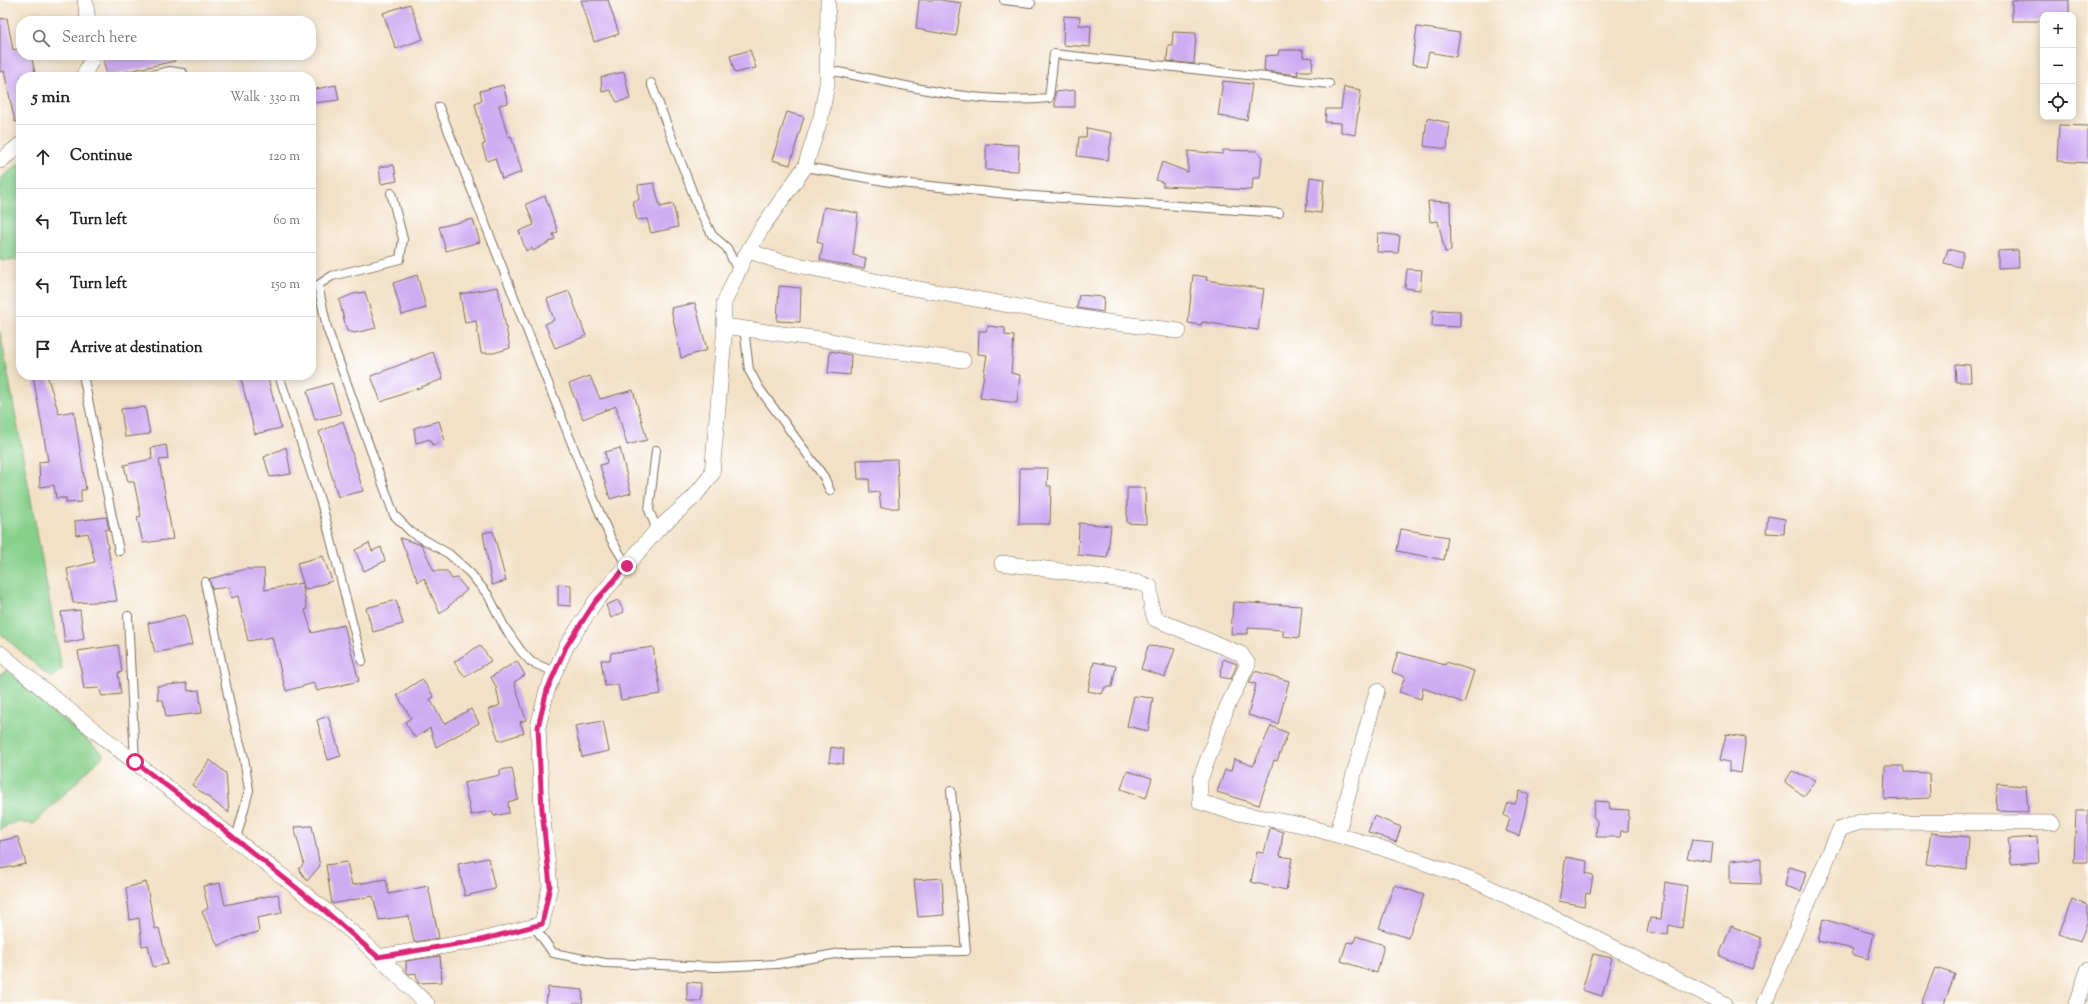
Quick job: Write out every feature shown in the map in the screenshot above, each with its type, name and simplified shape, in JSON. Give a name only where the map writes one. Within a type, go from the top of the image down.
[{"type":"street","points":[[85,0],[87,16]]},
{"type":"street","points":[[378,957],[481,940],[542,924],[550,886],[542,810],[538,727],[547,690],[566,647],[595,602],[657,530],[694,497],[712,474],[718,420],[724,303],[748,251],[763,226],[805,167],[820,117],[827,84],[828,0]]},
{"type":"street","points":[[86,72],[91,60]]},
{"type":"street","points":[[0,161],[16,148]]},
{"type":"street","points":[[748,251],[778,261],[890,284],[1100,321],[1180,331]]},
{"type":"street","points":[[724,326],[827,340],[859,347],[963,360]]},
{"type":"street","points":[[1002,563],[1140,583],[1150,587],[1151,606],[1155,620],[1241,654],[1248,664],[1227,707],[1200,780],[1200,802],[1232,812],[1302,825],[1376,846],[1471,880],[1581,930],[1725,1004]]},
{"type":"street","points":[[0,652],[135,762],[236,839],[354,934],[427,1004]]},
{"type":"street","points":[[1337,835],[1378,691]]},
{"type":"street","points":[[1764,1004],[1840,829],[1860,822],[2052,823]]},
{"type":"street","points":[[2076,1004],[2088,970]]},
{"type":"lane","points":[[1004,0],[1031,3]]},
{"type":"lane","points":[[827,70],[943,92],[1001,99],[1049,98],[1054,54],[1329,84]]},
{"type":"lane","points":[[165,72],[176,72]]},
{"type":"lane","points":[[650,83],[698,207],[712,235],[727,248],[738,271]]},
{"type":"lane","points":[[440,107],[593,497],[611,539],[627,566]]},
{"type":"lane","points":[[805,167],[890,182],[1019,194],[1280,213]]},
{"type":"lane","points":[[391,193],[403,239],[400,258],[332,276],[318,285],[327,328],[394,515],[411,532],[449,554],[470,573],[488,595],[505,628],[521,651],[531,662],[555,672]]},
{"type":"lane","points":[[744,328],[749,370],[759,388],[824,477],[830,491]]},
{"type":"lane","points":[[84,380],[119,551]]},
{"type":"lane","points":[[281,380],[323,509],[362,661]]},
{"type":"lane","points":[[656,450],[649,510],[657,530]]},
{"type":"lane","points":[[205,582],[232,714],[244,758],[249,790],[236,839]]},
{"type":"lane","points":[[128,616],[135,762]]},
{"type":"lane","points":[[534,926],[553,953],[605,963],[716,967],[777,964],[842,953],[966,951],[951,791]]},
{"type":"green space","points":[[16,166],[16,260],[0,260],[0,179]]},
{"type":"green space","points":[[0,331],[62,669],[51,678],[0,633]]},
{"type":"green space","points":[[7,670],[104,755],[34,824],[16,822],[0,830],[0,674]]},
{"type":"building","points":[[581,0],[608,0],[619,34],[594,42]]},
{"type":"building","points":[[919,0],[940,0],[962,3],[956,36],[916,29]]},
{"type":"building","points":[[2012,0],[2069,0],[2069,12],[2040,12],[2040,21],[2012,21]]},
{"type":"building","points":[[410,4],[423,39],[396,49],[383,13]]},
{"type":"building","points":[[1064,16],[1080,17],[1079,25],[1091,26],[1090,47],[1063,45]]},
{"type":"building","points":[[7,18],[13,50],[16,49],[16,60],[32,60],[35,72],[16,72],[15,122],[4,71],[0,72],[0,19]]},
{"type":"building","points":[[1417,27],[1460,33],[1456,57],[1429,52],[1426,66],[1412,64]]},
{"type":"building","points":[[1173,32],[1196,33],[1194,64],[1167,61],[1168,45],[1172,45]]},
{"type":"building","points":[[750,50],[756,68],[735,73],[730,56]]},
{"type":"building","points":[[1279,50],[1303,50],[1303,57],[1313,58],[1312,71],[1297,71],[1298,75],[1264,71],[1265,56],[1278,55]]},
{"type":"building","points":[[103,60],[175,60],[125,72],[106,72]]},
{"type":"building","points":[[624,72],[630,99],[617,102],[610,90],[602,92],[601,77]]},
{"type":"building","points":[[1223,81],[1252,84],[1247,120],[1218,116]]},
{"type":"building","points":[[336,85],[339,100],[316,103],[316,89]]},
{"type":"building","points":[[503,85],[508,103],[499,105],[508,137],[511,136],[522,172],[502,179],[495,158],[487,161],[482,145],[485,144],[475,104],[482,101],[480,91]]},
{"type":"building","points":[[1344,87],[1361,90],[1355,135],[1341,132],[1341,123],[1325,122],[1326,109],[1341,109]]},
{"type":"building","points":[[1075,90],[1075,107],[1055,107],[1055,92]]},
{"type":"building","points":[[787,112],[804,117],[790,165],[772,160]]},
{"type":"building","points":[[1427,118],[1450,123],[1447,149],[1424,146]]},
{"type":"building","points":[[2059,125],[2088,126],[2088,163],[2057,161]]},
{"type":"building","points":[[1087,128],[1112,133],[1108,160],[1077,156],[1079,137],[1086,137]]},
{"type":"building","points":[[986,144],[1019,145],[1018,171],[986,170]]},
{"type":"building","points":[[1223,150],[1257,151],[1262,156],[1260,178],[1253,178],[1252,190],[1162,186],[1164,183],[1156,180],[1162,162],[1188,172],[1188,151],[1223,154]]},
{"type":"building","points":[[394,165],[397,181],[381,184],[379,167]]},
{"type":"building","points":[[1310,177],[1324,179],[1321,213],[1306,211]]},
{"type":"building","points":[[654,183],[660,207],[673,204],[678,227],[651,233],[647,219],[637,220],[633,201],[639,200],[638,185]]},
{"type":"building","points":[[545,196],[558,232],[553,234],[555,239],[533,251],[532,248],[526,251],[519,231],[534,225],[526,204]]},
{"type":"building","points":[[1428,201],[1450,202],[1451,251],[1445,252],[1438,221],[1430,222]]},
{"type":"building","points":[[824,207],[858,213],[853,255],[866,258],[864,269],[820,260],[823,244],[817,242]]},
{"type":"building","points":[[473,219],[480,242],[446,251],[439,227]]},
{"type":"building","points":[[1378,233],[1400,236],[1398,253],[1377,252]]},
{"type":"building","points":[[1948,249],[1964,253],[1960,267],[1944,263]]},
{"type":"building","points":[[2018,250],[2019,267],[1998,268],[1998,251]]},
{"type":"building","points":[[1407,269],[1422,270],[1420,290],[1405,288]]},
{"type":"building","points":[[417,275],[426,308],[402,315],[393,283]]},
{"type":"building","points":[[1193,275],[1207,277],[1206,280],[1264,289],[1258,330],[1202,322],[1201,325],[1188,323]]},
{"type":"building","points":[[779,286],[801,288],[800,322],[777,321]]},
{"type":"building","points":[[498,287],[510,348],[494,353],[481,353],[476,321],[465,323],[460,294]]},
{"type":"building","points":[[569,291],[586,336],[555,348],[545,324],[554,320],[547,299]]},
{"type":"building","points":[[365,292],[376,328],[355,333],[347,331],[339,300],[353,294]]},
{"type":"building","points":[[1079,295],[1104,297],[1103,312],[1077,308]]},
{"type":"building","points":[[695,303],[707,350],[681,358],[671,308]]},
{"type":"building","points":[[1433,310],[1460,311],[1460,327],[1432,326]]},
{"type":"building","points":[[988,326],[1005,328],[1005,335],[1014,336],[1011,373],[1020,375],[1017,403],[980,398],[987,355],[978,354],[979,331],[986,331]]},
{"type":"building","points":[[830,351],[851,355],[850,375],[828,373]]},
{"type":"building","points":[[433,352],[443,379],[381,402],[371,376]]},
{"type":"building","points":[[1955,364],[1970,365],[1971,382],[1956,382]]},
{"type":"building","points":[[590,376],[600,399],[633,390],[647,440],[627,445],[616,406],[583,419],[569,384]]},
{"type":"building","points":[[34,380],[49,380],[59,414],[74,411],[86,490],[81,490],[81,502],[66,503],[66,498],[56,498],[54,485],[40,487],[39,462],[48,461]]},
{"type":"building","points":[[241,380],[268,380],[281,428],[255,434]]},
{"type":"building","points":[[332,383],[341,414],[315,420],[307,391]]},
{"type":"building","points":[[145,407],[150,434],[125,437],[121,409]]},
{"type":"building","points":[[343,421],[363,491],[338,497],[319,432]]},
{"type":"building","points":[[439,421],[445,441],[432,445],[430,439],[416,443],[414,428]]},
{"type":"building","points":[[166,445],[168,459],[159,460],[173,539],[143,543],[137,517],[141,516],[134,482],[128,482],[124,465],[152,459],[151,448]]},
{"type":"building","points":[[286,447],[291,474],[270,477],[264,457]]},
{"type":"building","points":[[620,448],[631,493],[610,499],[600,465],[607,463],[605,452]]},
{"type":"building","points":[[897,459],[899,508],[881,508],[879,492],[870,493],[869,479],[858,479],[857,460]]},
{"type":"building","points":[[1020,468],[1048,468],[1047,486],[1051,486],[1050,524],[1019,524]]},
{"type":"building","points":[[1127,488],[1145,488],[1146,524],[1127,523]]},
{"type":"building","points":[[1768,516],[1785,519],[1784,534],[1766,533]]},
{"type":"building","points":[[106,517],[109,529],[105,530],[117,601],[73,603],[67,569],[95,562],[88,533],[76,535],[75,521]]},
{"type":"building","points":[[1079,523],[1111,526],[1107,558],[1078,555]]},
{"type":"building","points":[[1401,529],[1448,537],[1444,560],[1397,551]]},
{"type":"building","points":[[493,531],[506,581],[492,585],[483,533]]},
{"type":"building","points":[[400,538],[422,545],[434,571],[447,571],[452,579],[457,578],[467,590],[440,614],[424,578],[418,582]]},
{"type":"building","points":[[369,543],[372,551],[381,547],[385,561],[364,571],[355,550]]},
{"type":"building","points":[[323,556],[332,581],[305,590],[297,563]]},
{"type":"building","points":[[246,569],[264,569],[265,590],[302,583],[307,609],[305,610],[312,633],[344,625],[359,681],[317,691],[314,683],[286,691],[272,637],[248,641],[238,596],[231,598],[229,587],[212,589],[209,579]]},
{"type":"building","points":[[558,584],[571,585],[571,606],[558,605]]},
{"type":"building","points":[[396,600],[403,624],[373,632],[366,608]]},
{"type":"building","points":[[618,600],[624,612],[611,618],[606,605]]},
{"type":"building","points":[[1233,602],[1302,606],[1299,638],[1283,636],[1283,630],[1248,628],[1248,634],[1231,634]]},
{"type":"building","points":[[80,610],[84,639],[65,643],[61,612]]},
{"type":"building","points":[[185,615],[192,645],[155,653],[148,623]]},
{"type":"building","points":[[118,645],[122,672],[118,673],[121,694],[102,696],[99,688],[84,689],[78,651]]},
{"type":"building","points":[[480,645],[491,661],[465,677],[454,662]]},
{"type":"building","points":[[1148,646],[1160,646],[1175,649],[1165,677],[1141,669]]},
{"type":"building","points":[[653,647],[661,694],[621,700],[618,684],[605,686],[601,660],[610,660],[611,653]]},
{"type":"building","points":[[1398,652],[1445,665],[1446,662],[1474,671],[1464,703],[1423,688],[1421,699],[1399,692],[1405,677],[1392,672]]},
{"type":"building","points":[[1223,659],[1237,664],[1231,679],[1220,677]]},
{"type":"building","points":[[517,661],[525,675],[514,682],[526,720],[520,722],[524,733],[499,741],[488,710],[500,705],[496,687],[491,677]]},
{"type":"building","points":[[1094,662],[1116,666],[1112,687],[1105,687],[1102,694],[1088,691]]},
{"type":"building","points":[[1255,671],[1289,681],[1278,724],[1248,715],[1256,684],[1249,683]]},
{"type":"building","points":[[422,679],[434,697],[430,699],[444,724],[471,709],[479,723],[436,747],[430,728],[415,738],[405,722],[411,718],[397,695]]},
{"type":"building","points":[[187,683],[188,691],[199,690],[202,713],[166,717],[163,700],[158,700],[157,686]]},
{"type":"building","points":[[1134,696],[1153,698],[1148,731],[1127,726]]},
{"type":"building","points":[[328,716],[341,756],[328,760],[317,720]]},
{"type":"building","points":[[603,721],[609,751],[582,757],[575,726]]},
{"type":"building","points":[[1271,726],[1288,733],[1277,761],[1274,760],[1259,805],[1217,792],[1225,770],[1231,771],[1234,759],[1253,766]]},
{"type":"building","points":[[1726,734],[1746,737],[1741,773],[1729,771],[1729,762],[1720,760]]},
{"type":"building","points":[[831,747],[844,749],[843,764],[829,762]]},
{"type":"building","points":[[210,760],[226,773],[229,813],[192,785]]},
{"type":"building","points":[[1885,766],[1903,766],[1904,772],[1929,773],[1930,798],[1884,800]]},
{"type":"building","points":[[512,768],[518,799],[508,802],[509,813],[494,816],[492,811],[471,815],[464,783],[500,775],[500,770]]},
{"type":"building","points":[[1127,771],[1152,778],[1146,798],[1121,789]]},
{"type":"building","points":[[1792,771],[1816,780],[1804,796],[1785,782]]},
{"type":"building","points":[[1997,784],[2026,786],[2028,812],[1996,811]]},
{"type":"building","points":[[1520,791],[1529,794],[1519,836],[1506,831],[1510,819],[1504,815],[1508,803],[1515,804]]},
{"type":"building","points":[[1595,801],[1609,802],[1610,809],[1629,810],[1628,831],[1621,831],[1620,837],[1596,837],[1597,821],[1593,816]]},
{"type":"building","points":[[2076,811],[2088,811],[2088,862],[2074,862]]},
{"type":"building","points":[[1374,816],[1401,827],[1396,842],[1368,832]]},
{"type":"building","points":[[312,826],[320,866],[307,881],[299,869],[304,863],[294,827]]},
{"type":"building","points":[[1270,828],[1283,832],[1280,856],[1292,858],[1286,890],[1251,882],[1257,852],[1264,853]]},
{"type":"building","points":[[1931,833],[1969,837],[1967,869],[1926,864]]},
{"type":"building","points":[[18,837],[26,864],[0,869],[0,841]]},
{"type":"building","points":[[2037,837],[2039,862],[2011,864],[2008,839]]},
{"type":"building","points":[[1692,840],[1713,842],[1711,862],[1687,858]]},
{"type":"building","points":[[1566,857],[1587,861],[1586,873],[1593,875],[1590,894],[1586,893],[1584,906],[1559,901]]},
{"type":"building","points":[[488,858],[495,889],[465,896],[458,864]]},
{"type":"building","points":[[1761,858],[1761,884],[1730,883],[1730,861]]},
{"type":"building","points":[[347,862],[352,885],[386,879],[389,894],[428,886],[439,938],[414,942],[409,916],[379,920],[373,896],[332,904],[326,865]]},
{"type":"building","points":[[1789,867],[1806,872],[1801,891],[1785,886]]},
{"type":"building","points":[[942,878],[944,915],[918,917],[914,880]]},
{"type":"building","points":[[146,882],[155,929],[159,928],[168,964],[153,967],[148,945],[142,946],[139,918],[130,920],[126,888]]},
{"type":"building","points":[[1665,882],[1687,886],[1682,928],[1669,925],[1668,935],[1647,932],[1650,918],[1661,919]]},
{"type":"building","points":[[220,883],[225,905],[278,894],[282,913],[257,918],[259,932],[242,936],[218,946],[202,912],[208,908],[203,886]]},
{"type":"building","points":[[1394,885],[1424,895],[1408,938],[1379,928]]},
{"type":"building","points":[[2072,899],[2088,906],[2088,920],[2080,942],[2059,934]]},
{"type":"building","points":[[1823,919],[1874,934],[1868,959],[1851,954],[1853,949],[1818,941]]},
{"type":"building","points":[[1731,926],[1761,938],[1761,946],[1752,969],[1719,956]]},
{"type":"building","points":[[1356,936],[1384,945],[1377,973],[1341,961],[1347,942],[1354,943]]},
{"type":"building","points":[[1593,954],[1612,958],[1602,996],[1582,990]]},
{"type":"building","points":[[440,956],[442,982],[418,983],[416,973],[409,974],[406,971],[406,961]]},
{"type":"building","points":[[1935,968],[1955,974],[1944,1004],[1921,1004]]},
{"type":"building","points":[[687,982],[702,983],[701,1001],[687,1001]]},
{"type":"building","points":[[548,987],[583,990],[582,1004],[546,1004]]},
{"type":"route","points":[[135,762],[208,817],[324,910],[360,939],[378,957],[481,940],[542,924],[550,886],[542,810],[538,727],[547,690],[566,647],[595,602],[627,566]]}]
